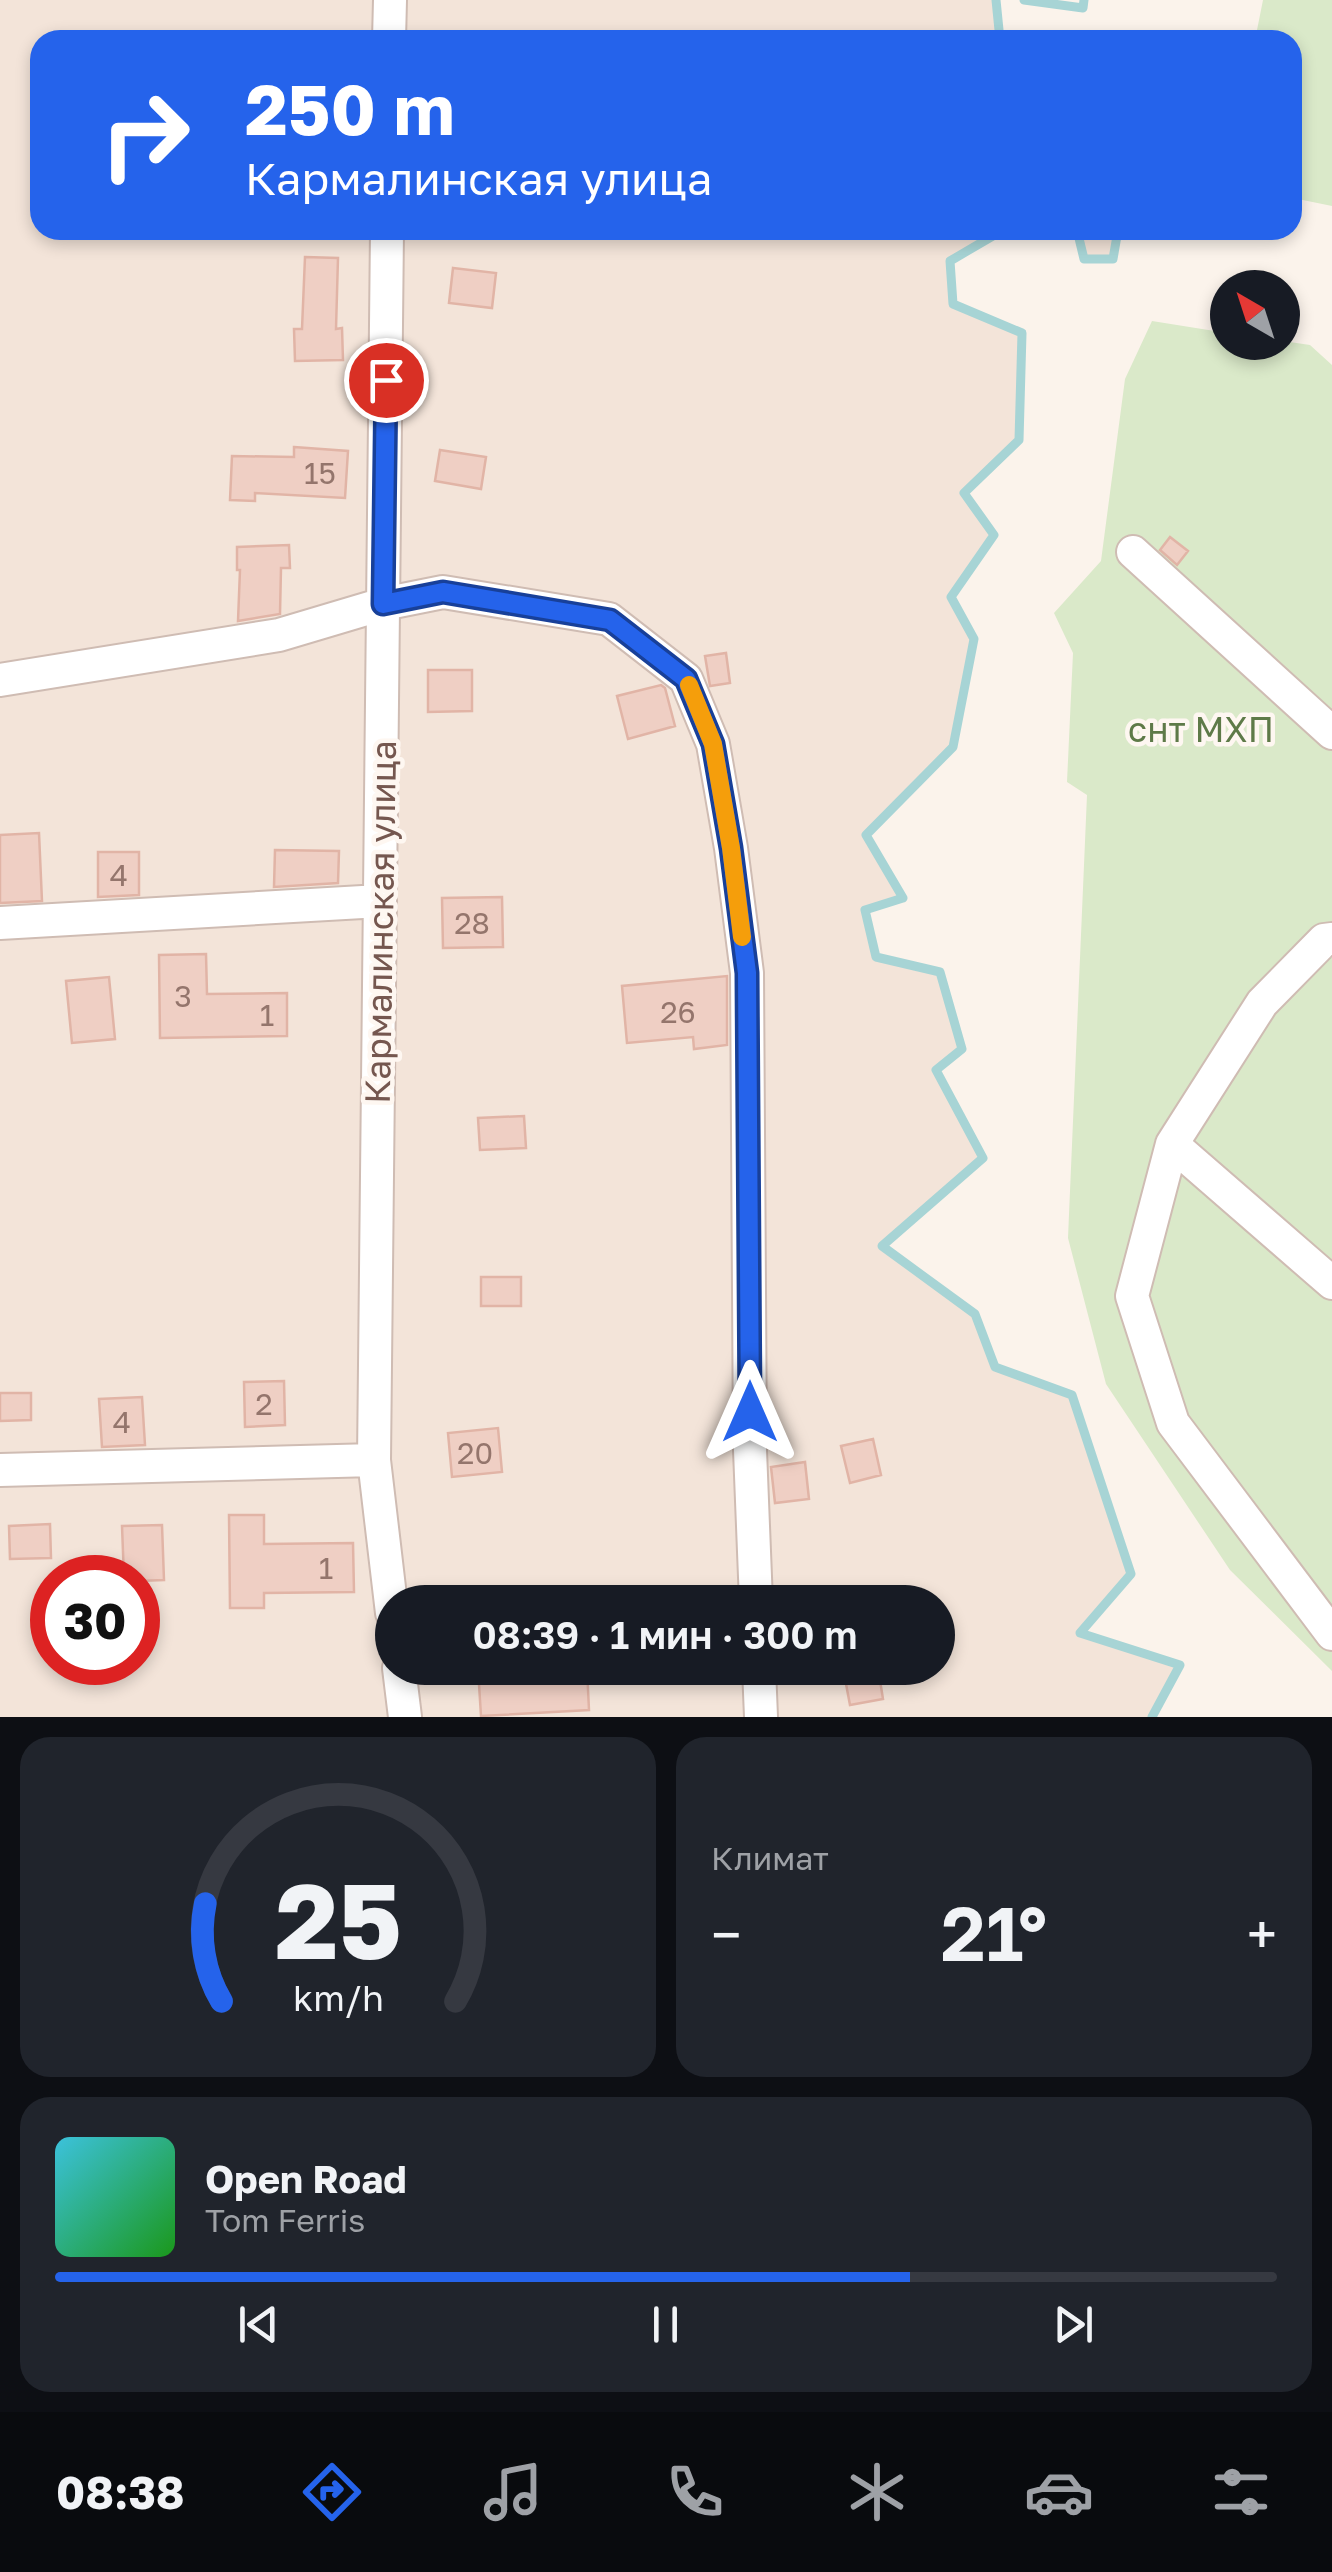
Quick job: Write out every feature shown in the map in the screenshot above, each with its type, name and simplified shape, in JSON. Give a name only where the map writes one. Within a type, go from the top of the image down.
[{"type":"street","points":[[389,30],[390,0]]},
{"type":"street","name":"Кармалинская улица","points":[[387,240],[374,1460],[389,1585]]},
{"type":"street","points":[[1133,552],[1332,733]]},
{"type":"street","points":[[0,680],[279,635],[383,604],[443,592],[610,620],[686,679],[713,744],[747,973],[750,1450],[755,1585]]},
{"type":"street","points":[[0,923],[380,901]]},
{"type":"street","points":[[1332,939],[1324,940],[1262,1003],[1172,1144],[1132,1296],[1173,1423],[1332,1634]]},
{"type":"street","points":[[1172,1144],[1332,1283]]},
{"type":"street","points":[[0,1470],[374,1460]]},
{"type":"street","points":[[401,1685],[405,1717]]},
{"type":"street","points":[[760,1685],[762,1717]]},
{"type":"shaded area","points":[[0,0],[996,0],[999,30],[30,30],[30,240],[986,240],[950,261],[954,304],[1022,333],[1019,440],[965,493],[994,535],[951,597],[974,639],[953,747],[866,835],[903,898],[865,910],[876,957],[940,972],[962,1049],[936,1070],[983,1158],[882,1246],[975,1314],[995,1367],[1072,1395],[1131,1574],[1080,1633],[1180,1665],[1152,1717],[0,1717]]},
{"type":"shaded area","points":[[1079,240],[1116,240],[1113,259],[1084,259]]},
{"type":"green space","points":[[1263,0],[1332,0],[1332,206],[1302,200],[1302,30],[1257,30]]},
{"type":"green space","name":"снт МХП","points":[[1152,321],[1210,330],[1210,360],[1300,360],[1300,344],[1310,345],[1332,365],[1332,1671],[1230,1570],[1106,1384],[1068,1238],[1087,795],[1067,782],[1073,653],[1054,613],[1101,561],[1125,379]]},
{"type":"building","points":[[305,257],[338,258],[336,329],[342,328],[343,360],[295,361],[294,329],[302,329]]},
{"type":"building","points":[[453,268],[496,273],[492,308],[449,303]]},
{"type":"building","points":[[294,447],[348,451],[345,498],[255,493],[255,501],[230,500],[232,456],[294,457]]},
{"type":"building","points":[[440,450],[486,457],[481,489],[435,481]]},
{"type":"building","points":[[1170,537],[1188,551],[1177,565],[1160,550]]},
{"type":"building","points":[[289,545],[290,568],[281,568],[280,614],[238,621],[237,547]]},
{"type":"building","points":[[726,653],[730,683],[710,686],[705,656]]},
{"type":"building","points":[[428,670],[472,670],[472,711],[428,712]]},
{"type":"building","points":[[661,685],[675,726],[628,739],[617,696]]},
{"type":"building","points":[[39,833],[42,901],[0,903],[0,835]]},
{"type":"building","points":[[275,850],[339,851],[338,883],[274,887]]},
{"type":"building","points":[[98,852],[139,852],[139,895],[98,897]]},
{"type":"building","points":[[502,897],[503,947],[443,948],[442,898]]},
{"type":"building","points":[[206,954],[207,994],[287,993],[287,1036],[160,1038],[159,955]]},
{"type":"building","points":[[727,976],[727,1045],[694,1049],[693,1037],[627,1043],[622,986]]},
{"type":"building","points":[[109,977],[115,1039],[72,1043],[66,981]]},
{"type":"building","points":[[524,1116],[526,1148],[480,1150],[478,1118]]},
{"type":"building","points":[[481,1277],[521,1277],[521,1306],[481,1306]]},
{"type":"building","points":[[284,1381],[285,1425],[245,1427],[244,1382]]},
{"type":"building","points":[[0,1393],[31,1393],[31,1420],[0,1421]]},
{"type":"building","points":[[142,1397],[145,1445],[102,1447],[99,1399]]},
{"type":"building","points":[[498,1428],[502,1472],[452,1477],[448,1433]]},
{"type":"building","points":[[873,1439],[881,1475],[850,1483],[841,1446]]},
{"type":"building","points":[[805,1462],[809,1499],[775,1503],[771,1467]]},
{"type":"building","points":[[229,1515],[264,1515],[264,1544],[353,1543],[354,1592],[264,1593],[264,1608],[230,1608]]},
{"type":"building","points":[[50,1524],[51,1555],[10,1559],[9,1526]]},
{"type":"building","points":[[162,1525],[164,1580],[160,1580],[160,1555],[123,1555],[122,1526]]},
{"type":"building","points":[[479,1685],[588,1685],[589,1710],[481,1716]]},
{"type":"building","points":[[846,1685],[881,1685],[883,1699],[850,1705]]},
{"type":"waterway","points":[[996,0],[999,30]]},
{"type":"waterway","points":[[1024,0],[1083,8],[1084,0]]},
{"type":"waterway","points":[[986,240],[950,261],[953,304],[1022,333],[1019,440],[964,493],[994,535],[951,597],[974,639],[953,747],[866,835],[903,898],[865,910],[876,957],[940,972],[962,1049],[936,1070],[983,1158],[882,1246],[975,1314],[995,1367],[1072,1395],[1131,1574],[1080,1633],[1180,1665],[1152,1717]]},
{"type":"waterway","points":[[1079,240],[1084,259],[1113,259],[1116,240]]},
{"type":"slow traffic","points":[[689,685],[713,744],[742,937]]},
{"type":"route","points":[[386,380],[383,604],[443,592],[610,620],[686,679],[713,744],[747,973],[750,1412]]}]
